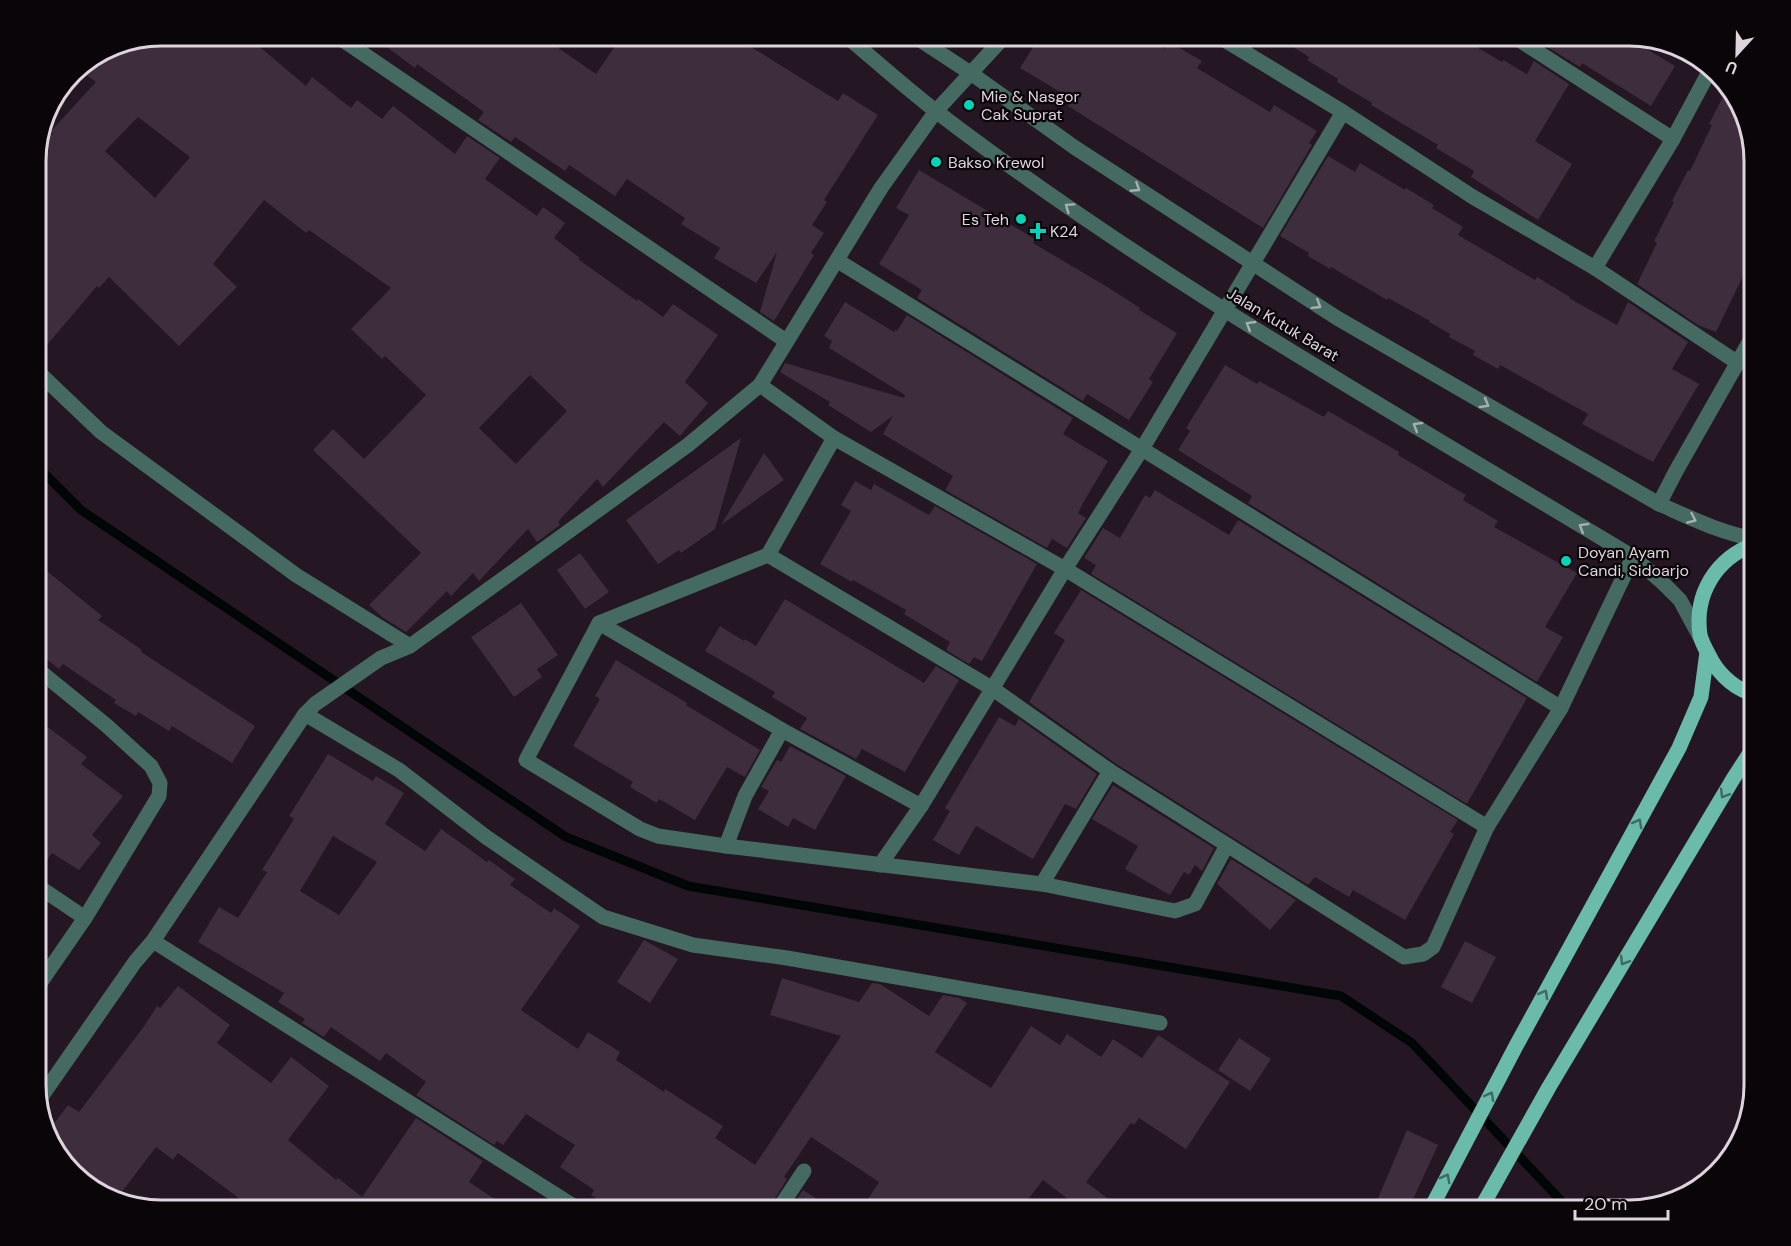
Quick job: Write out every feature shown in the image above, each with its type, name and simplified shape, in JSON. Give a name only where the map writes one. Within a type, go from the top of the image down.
[{"type":"main road","points":[[1744,548],[1722,563],[1708,582],[1700,604],[1700,637],[1707,652],[1716,668],[1727,680],[1744,688]]},
{"type":"main road","points":[[1435,1200],[1516,1046],[1679,748],[1701,697],[1707,652]]},
{"type":"main road","points":[[1485,1200],[1549,1087],[1744,762]]},
{"type":"street","name":"Jalan Kutuk Barat","points":[[933,46],[1074,147],[1337,318],[1659,504],[1706,525],[1744,537]]},
{"type":"street","points":[[47,1088],[135,962],[153,940],[310,709],[381,658],[410,646],[688,445],[760,385],[881,188],[936,111],[996,46]]},
{"type":"street","points":[[1235,46],[1343,111],[1473,197],[1595,268],[1738,363]]},
{"type":"street","points":[[1529,46],[1673,139]]},
{"type":"street","points":[[353,47],[786,341]]},
{"type":"street","name":"Jalan Kutuk Barat","points":[[859,47],[936,111],[1075,211],[1226,310],[1633,557],[1680,600],[1700,637]]},
{"type":"street","points":[[1595,268],[1673,139],[1707,77]]},
{"type":"street","points":[[880,865],[921,806],[1065,569],[1142,449],[1343,111]]},
{"type":"street","points":[[838,261],[1561,708]]},
{"type":"street","points":[[1659,504],[1744,352]]},
{"type":"street","points":[[47,380],[110,439],[296,575],[410,646]]},
{"type":"street","points":[[760,385],[834,438],[1065,569],[1487,827]]},
{"type":"street","points":[[834,438],[768,555],[599,623],[526,760],[640,829],[657,836],[1042,884],[1175,910],[1195,904],[1227,844]]},
{"type":"street","points":[[768,555],[993,689],[1110,771],[1404,957],[1423,954],[1433,947],[1487,827],[1561,708],[1633,557]]},
{"type":"street","points":[[599,623],[782,730],[921,806]]},
{"type":"street","points":[[47,677],[106,725],[151,766],[160,783],[159,796],[86,918],[47,973]]},
{"type":"street","points":[[310,709],[399,770],[486,837],[603,917],[693,945],[810,962],[1160,1023]]},
{"type":"street","points":[[726,846],[745,796],[782,730]]},
{"type":"street","points":[[1042,884],[1110,771]]},
{"type":"street","points":[[47,892],[86,918]]},
{"type":"street","points":[[153,940],[564,1200]]},
{"type":"street","points":[[785,1200],[804,1171]]},
{"type":"building","points":[[1033,46],[1160,46],[1165,49],[1167,46],[1176,46],[1202,61],[1197,68],[1270,112],[1274,105],[1317,131],[1309,143],[1312,145],[1263,228],[1068,106],[1072,99],[1020,68]]},
{"type":"building","points":[[1292,46],[1475,46],[1527,74],[1534,61],[1569,84],[1535,141],[1572,164],[1538,220],[1471,177],[1474,171],[1436,148],[1438,145],[1337,82],[1338,79],[1307,60],[1309,57]]},
{"type":"building","points":[[1546,46],[1643,47],[1675,66],[1651,106],[1582,63],[1580,67]]},
{"type":"building","points":[[260,47],[306,86],[312,77],[351,108],[357,100],[382,119],[393,106],[455,154],[467,136],[500,158],[485,179],[537,216],[543,207],[565,223],[554,238],[580,258],[578,259],[663,317],[673,304],[718,335],[685,382],[708,403],[680,436],[664,422],[603,487],[597,479],[558,522],[560,525],[537,542],[528,529],[479,581],[473,573],[451,596],[447,591],[406,632],[382,617],[369,605],[421,553],[313,450],[333,429],[364,459],[426,395],[385,356],[382,359],[351,329],[391,288],[309,230],[306,233],[264,200],[213,264],[237,287],[179,346],[109,277],[99,288],[97,286],[47,345],[47,147],[49,137],[53,133],[51,131],[96,82],[86,75],[111,58],[139,49]],"holes":[[[138,117],[190,157],[155,198],[105,151]],[[530,375],[567,411],[516,464],[479,428]]]},
{"type":"building","points":[[387,47],[557,47],[596,74],[615,47],[751,47],[838,101],[843,93],[878,115],[824,200],[827,202],[812,225],[824,233],[811,253],[814,255],[774,321],[760,312],[777,252],[756,283],[714,258],[720,248],[681,224],[685,218],[627,179],[615,196],[569,165],[565,171],[515,137],[511,142],[478,120],[484,112],[417,64],[415,68]]},
{"type":"building","points":[[1723,96],[1733,111],[1744,147],[1744,274],[1716,332],[1698,325],[1637,284],[1657,243],[1654,241],[1674,202],[1672,201],[1688,170],[1690,171],[1712,125],[1709,124]]},
{"type":"building","points":[[1328,156],[1355,172],[1360,163],[1405,190],[1406,188],[1434,205],[1432,208],[1463,227],[1458,235],[1535,280],[1537,277],[1617,325],[1628,302],[1688,342],[1672,369],[1699,384],[1653,462],[1582,424],[1588,414],[1500,365],[1498,369],[1473,355],[1475,351],[1449,337],[1450,334],[1430,321],[1388,298],[1387,300],[1331,267],[1330,269],[1280,236]]},
{"type":"building","points":[[919,170],[1035,239],[1033,243],[1109,288],[1177,333],[1149,379],[1153,382],[1129,420],[1087,394],[1083,401],[917,298],[922,290],[879,264],[909,215],[896,208]]},
{"type":"building","points":[[845,302],[894,332],[907,315],[1073,418],[1063,434],[1108,461],[1078,513],[1086,518],[1067,548],[1052,539],[1047,548],[945,490],[953,476],[883,434],[893,416],[871,432],[828,405],[830,402],[780,372],[785,363],[904,398],[905,395],[829,348],[832,341],[824,336]]},
{"type":"building","points":[[1225,365],[1257,384],[1259,381],[1324,417],[1328,411],[1399,452],[1398,455],[1466,495],[1463,500],[1498,521],[1494,527],[1577,573],[1545,627],[1563,637],[1537,682],[1248,503],[1252,496],[1178,450],[1190,431],[1186,428]]},
{"type":"building","points":[[741,438],[715,529],[681,553],[679,550],[658,564],[626,520]]},
{"type":"building","points":[[764,453],[784,480],[721,525]]},
{"type":"building","points":[[855,481],[871,490],[874,484],[929,515],[935,506],[1037,564],[982,661],[974,657],[969,664],[946,650],[950,642],[904,614],[906,610],[820,564],[851,511],[841,505]]},
{"type":"building","points":[[1155,490],[1229,535],[1238,520],[1527,698],[1467,804],[1091,574],[1096,565],[1084,558],[1103,528],[1120,538],[1145,495],[1150,498]]},
{"type":"building","points":[[580,553],[609,592],[585,609],[557,570]]},
{"type":"building","points":[[47,571],[102,616],[98,620],[142,650],[141,652],[255,726],[232,763],[172,726],[169,731],[138,712],[136,716],[114,703],[116,700],[63,664],[59,669],[47,660]]},
{"type":"building","points":[[1081,590],[1458,820],[1450,832],[1454,834],[1405,920],[1353,890],[1349,897],[1315,877],[1308,885],[1115,763],[1029,702],[1065,640],[1054,633]]},
{"type":"building","points":[[785,599],[924,683],[936,666],[959,680],[905,772],[862,749],[856,759],[800,729],[807,718],[772,697],[775,692],[705,651],[720,626],[756,646]]},
{"type":"building","points":[[521,603],[558,655],[537,669],[542,677],[514,697],[471,637]]},
{"type":"building","points":[[616,660],[760,750],[745,777],[727,767],[695,820],[659,799],[657,803],[630,787],[633,782],[573,746],[600,699],[595,696]]},
{"type":"building","points":[[999,717],[1015,726],[1019,719],[1097,774],[1076,809],[1065,804],[1033,859],[976,826],[959,855],[933,840],[950,811],[945,808]]},
{"type":"building","points":[[47,726],[87,757],[81,764],[123,796],[92,835],[101,843],[79,870],[52,853],[47,860]]},
{"type":"building","points":[[790,746],[846,776],[815,830],[793,818],[788,827],[758,809],[769,791],[761,787],[777,760],[781,762]]},
{"type":"building","points":[[328,754],[373,781],[376,776],[404,793],[385,824],[425,851],[441,829],[515,879],[510,885],[551,913],[554,908],[580,926],[521,1010],[578,1049],[588,1032],[620,1052],[616,1060],[664,1092],[665,1089],[723,1126],[715,1138],[755,1165],[841,1036],[770,1015],[782,978],[859,1002],[872,983],[880,984],[929,1016],[943,995],[959,998],[967,1003],[935,1052],[991,1088],[1031,1026],[1060,1045],[1067,1034],[1101,1057],[1113,1039],[1142,1058],[1158,1035],[1230,1082],[1186,1149],[1139,1118],[1134,1125],[1131,1123],[1086,1182],[1110,1200],[1069,1200],[1043,1180],[1028,1200],[867,1200],[879,1182],[811,1137],[784,1177],[787,1179],[774,1200],[599,1200],[591,1195],[594,1190],[560,1167],[575,1145],[526,1114],[503,1145],[497,1141],[494,1145],[416,1095],[426,1082],[386,1053],[380,1061],[331,1027],[324,1037],[302,1023],[305,1019],[278,1002],[284,993],[198,942],[219,907],[238,918],[267,872],[262,870],[294,819],[289,816]],"holes":[[[333,836],[377,862],[339,915],[300,891]]]},
{"type":"building","points":[[1113,785],[1214,848],[1202,871],[1195,865],[1189,875],[1184,872],[1170,895],[1125,869],[1138,846],[1092,819]]},
{"type":"building","points":[[1231,859],[1296,900],[1270,930],[1217,884]]},
{"type":"building","points":[[644,940],[678,959],[650,1003],[617,982]]},
{"type":"building","points":[[1465,941],[1496,957],[1472,1003],[1441,987]]},
{"type":"building","points":[[178,986],[230,1025],[217,1043],[271,1083],[291,1057],[329,1086],[288,1140],[336,1180],[338,1178],[362,1197],[416,1118],[483,1161],[469,1182],[496,1200],[241,1200],[178,1153],[173,1160],[156,1147],[122,1192],[111,1188],[80,1166],[62,1142],[54,1124],[68,1105],[79,1112],[157,1006],[160,1008]]},
{"type":"building","points":[[1239,1038],[1271,1059],[1250,1091],[1218,1070]]},
{"type":"building","points":[[1407,1130],[1438,1145],[1413,1200],[1377,1200]]},
{"type":"building","points":[[803,1190],[819,1200],[796,1200]]},
{"type":"waterway","points":[[47,476],[81,510],[566,837],[688,886],[1341,996],[1412,1043],[1561,1200]]},
{"type":"place","name":"Mie & Nasgor Cak Suprat","points":[[969,105]]},
{"type":"place","name":"Bakso Krewol","points":[[936,162]]},
{"type":"place","name":"Es Teh","points":[[1021,219]]},
{"type":"place","name":"K24","points":[[1038,231]]},
{"type":"place","name":"Doyan Ayam Candi, Sidoarjo","points":[[1566,561]]}]
